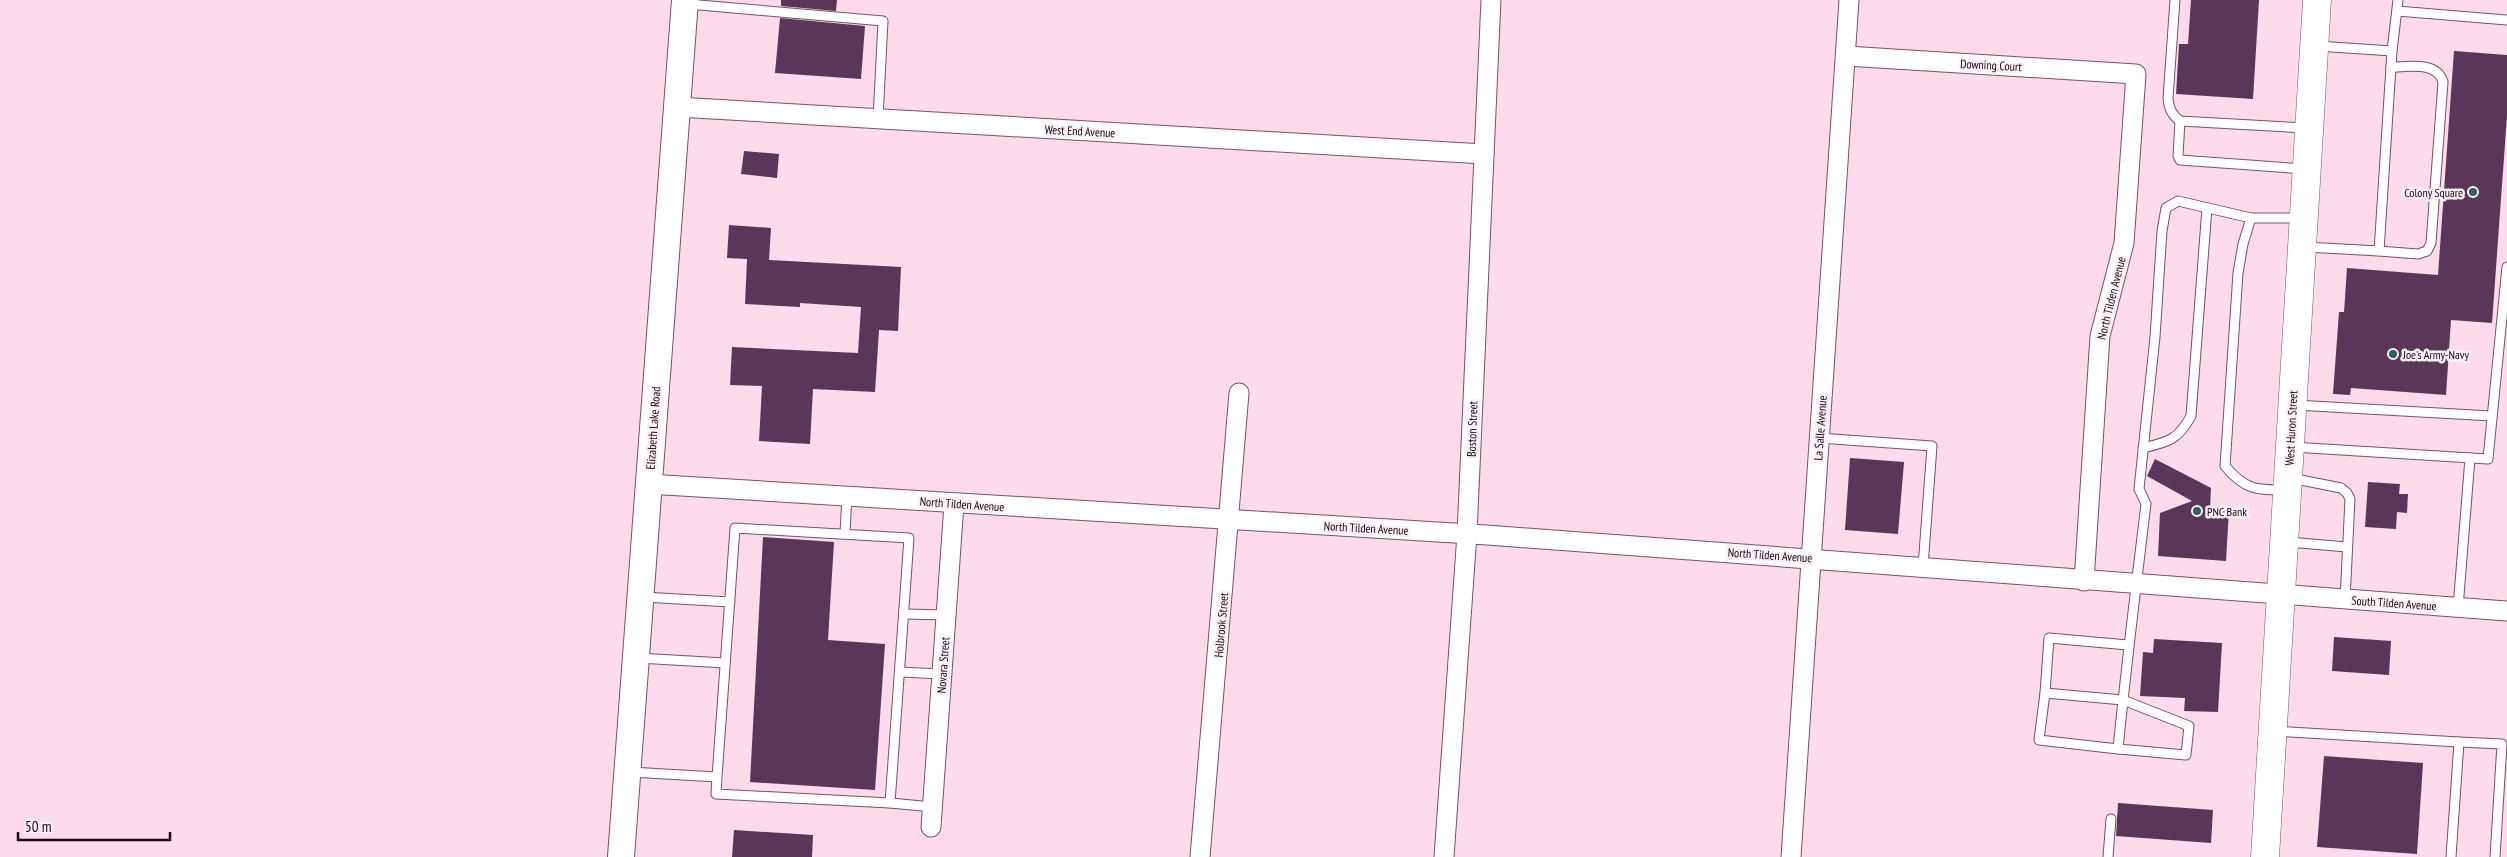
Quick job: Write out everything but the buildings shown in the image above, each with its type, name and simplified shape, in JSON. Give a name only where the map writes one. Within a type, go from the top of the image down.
[{"type":"highway","name":"West Huron Street","points":[[2265,857],[2317,0]]},
{"type":"main road","name":"Elizabeth Lake Road","points":[[620,857],[685,2]]},
{"type":"street","name":"Boston Street","points":[[1444,857],[1467,534],[1491,0]]},
{"type":"street","name":"La Salle Avenue","points":[[1792,857],[1849,0]]},
{"type":"street","name":"Downing Court","points":[[1846,56],[2136,74]]},
{"type":"street","name":"North Tilden Avenue","points":[[2084,581],[2100,336],[2124,243],[2136,74]]},
{"type":"street","name":"West End Avenue","points":[[677,107],[1484,154]]},
{"type":"street","name":"Holbrook Street","points":[[1200,857],[1230,520],[1239,393]]},
{"type":"street","name":"North Tilden Avenue","points":[[648,484],[1467,534],[1812,558],[2084,581],[2281,595]]},
{"type":"street","name":"Novara Street","points":[[931,827],[954,504]]},
{"type":"street","name":"South Tilden Avenue","points":[[2281,595],[2507,611]]},
{"type":"lane","points":[[2175,0],[2168,98],[2173,116],[2180,121],[2310,128]]},
{"type":"lane","points":[[2379,251],[2390,67],[2398,0]]},
{"type":"lane","points":[[685,2],[883,21],[878,119]]},
{"type":"lane","points":[[2397,11],[2507,20]]},
{"type":"lane","points":[[2315,46],[2392,51]]},
{"type":"lane","points":[[2302,247],[2418,254],[2427,251],[2432,243],[2443,82],[2441,75],[2433,69],[2390,67]]},
{"type":"lane","points":[[2180,121],[2178,156],[2180,160],[2307,169]]},
{"type":"lane","points":[[2118,749],[2128,645],[2146,504],[2139,488],[2155,337],[2162,231],[2166,208],[2178,201],[2251,218],[2304,218]]},
{"type":"lane","points":[[2142,448],[2168,442],[2183,432],[2191,416],[2208,208]]},
{"type":"lane","points":[[2251,218],[2243,244],[2238,273],[2226,466],[2238,481],[2254,490],[2288,484],[2342,488],[2347,492],[2350,499],[2345,600]]},
{"type":"lane","points":[[2290,447],[2488,459],[2507,267]]},
{"type":"lane","points":[[2292,405],[2492,416]]},
{"type":"lane","points":[[1819,438],[1932,446],[1923,567]]},
{"type":"lane","points":[[2458,608],[2470,458]]},
{"type":"lane","points":[[845,533],[847,496]]},
{"type":"lane","points":[[890,803],[909,538],[735,528],[716,794],[933,807]]},
{"type":"lane","points":[[2284,542],[2347,546]]},
{"type":"lane","points":[[640,597],[730,602]]},
{"type":"lane","points":[[905,614],[946,615]]},
{"type":"lane","points":[[2045,693],[2122,700],[2189,726],[2186,755],[2039,740],[2049,638],[2128,645]]},
{"type":"lane","points":[[636,658],[725,663]]},
{"type":"lane","points":[[900,672],[942,674]]},
{"type":"lane","points":[[2272,731],[2502,744],[2495,857]]},
{"type":"lane","points":[[2451,857],[2459,742]]},
{"type":"lane","points":[[627,772],[717,777]]},
{"type":"lane","points":[[2108,857],[2111,819]]},
{"type":"place","name":"Colony Square","points":[[2473,192]]},
{"type":"place","name":"Joe's Army-Navy","points":[[2393,354]]},
{"type":"place","name":"PNC Bank","points":[[2197,511]]}]
